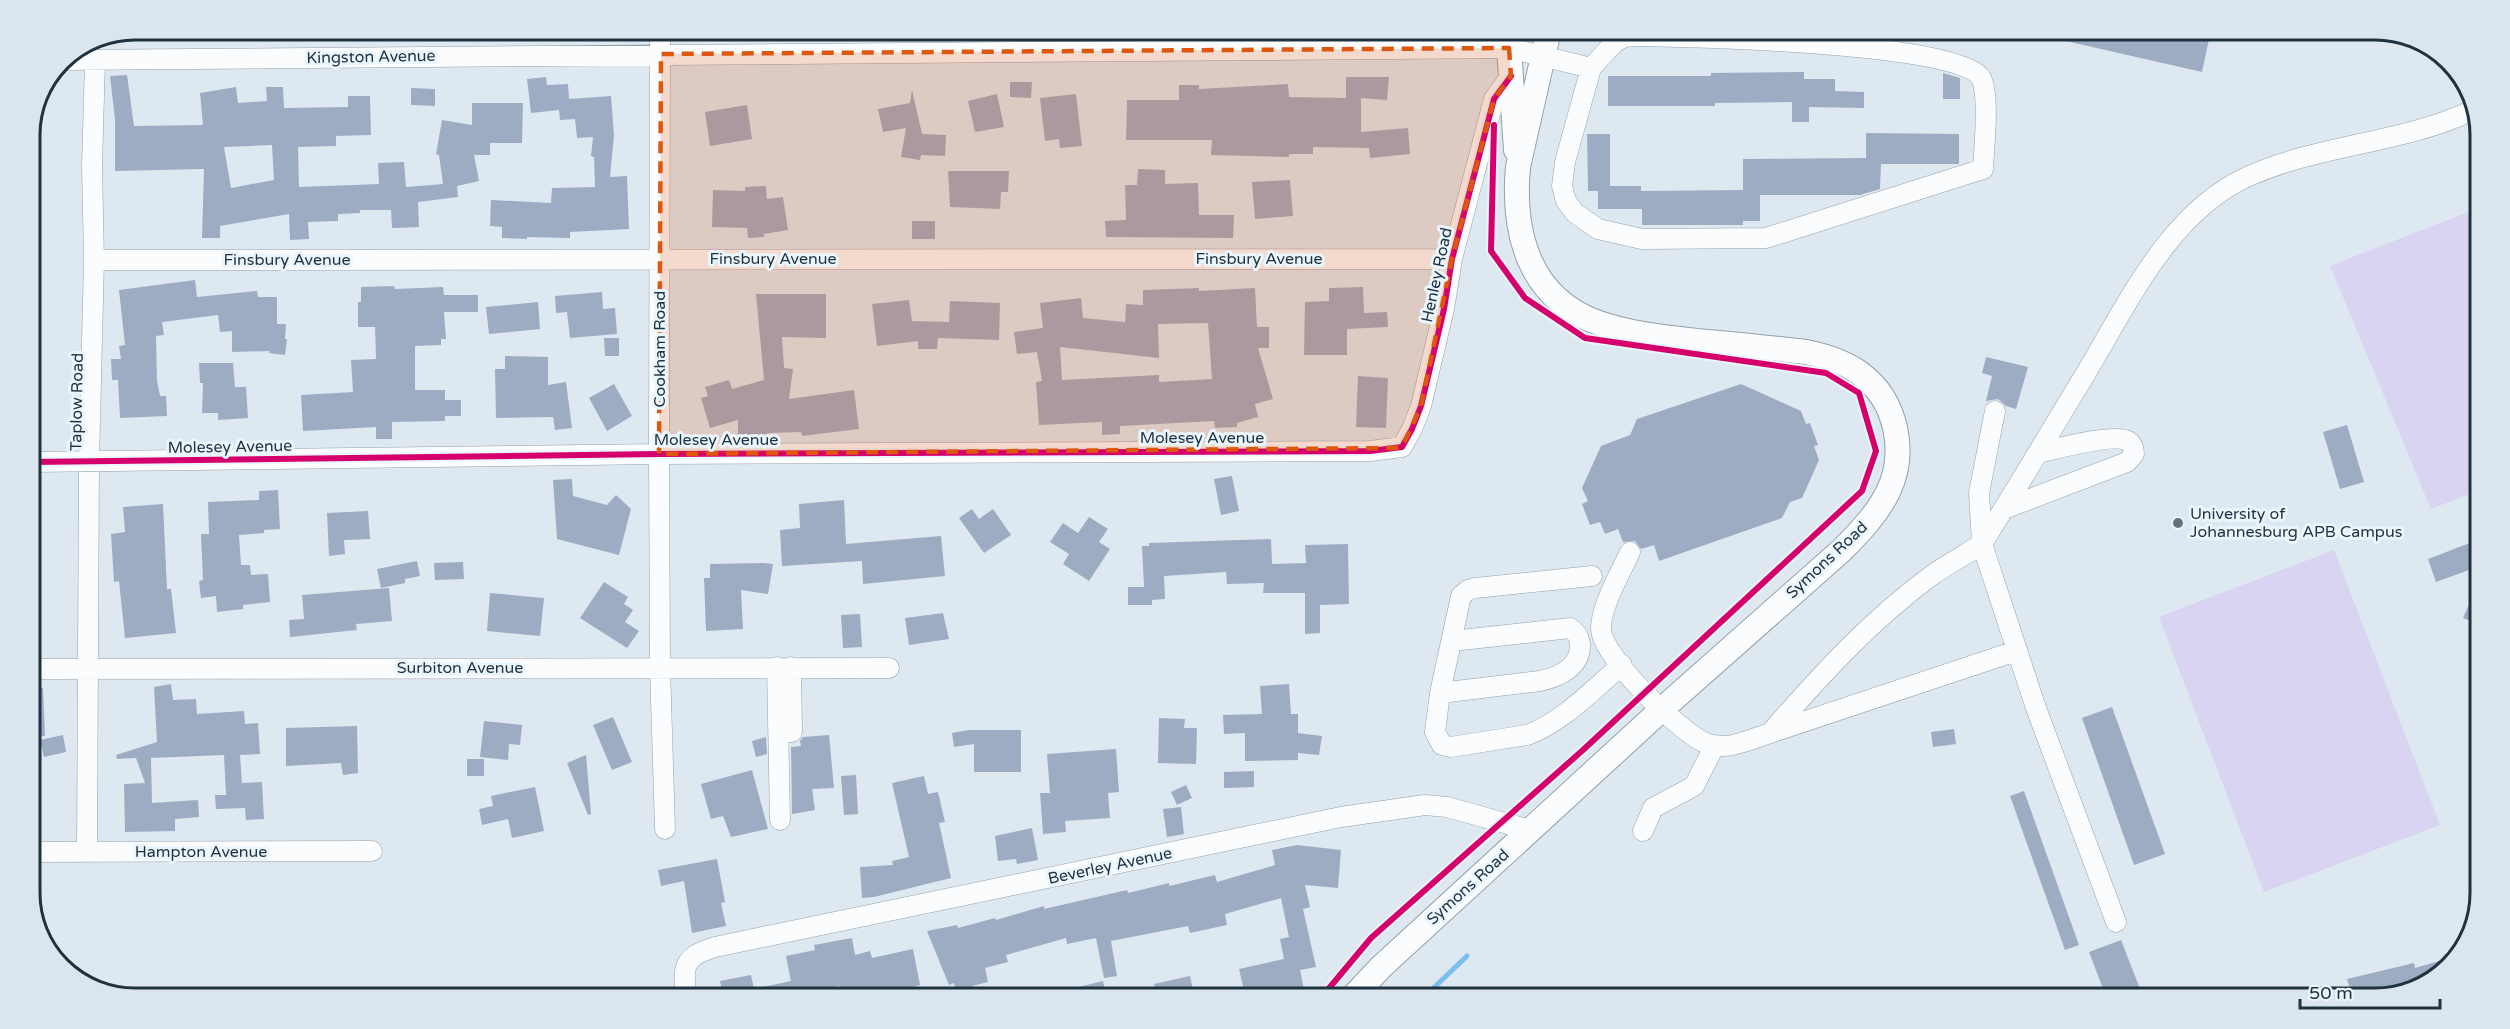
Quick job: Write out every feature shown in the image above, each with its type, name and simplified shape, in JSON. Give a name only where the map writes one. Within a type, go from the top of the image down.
[{"type":"main road","points":[[1511,40],[1511,76],[1518,167]]},
{"type":"main road","points":[[1518,167],[1547,40]]},
{"type":"main road","name":"Symons Road","points":[[1361,988],[1381,967],[1660,711],[1842,549],[1880,507],[1894,477],[1898,445],[1897,431],[1888,409],[1863,375],[1828,357],[1795,351],[1640,334],[1596,323],[1565,305],[1539,278],[1524,250],[1517,216],[1518,167]]},
{"type":"street","name":"Cookham Road","points":[[660,40],[660,668],[665,829]]},
{"type":"street","name":"Kingston Avenue","points":[[78,60],[661,54],[1454,40]]},
{"type":"street","name":"Kingston Avenue","points":[[1513,40],[1543,56],[1591,68]]},
{"type":"street","points":[[1619,40],[1591,68],[1567,153],[1562,186],[1566,201],[1575,213],[1598,229],[1642,239],[1766,238],[1983,169],[1985,96],[1981,77],[1973,69],[1946,59],[1809,42],[1752,40]]},
{"type":"street","name":"Taplow Road","points":[[87,852],[94,60]]},
{"type":"street","name":"Henley Road","points":[[1402,447],[1412,429],[1420,406],[1444,309],[1452,259],[1494,99],[1511,76]]},
{"type":"street","points":[[1770,733],[1818,679],[1876,621],[1932,575],[1982,544],[2146,275],[2178,232],[2203,207],[2245,178],[2269,168],[2335,149],[2430,128],[2467,113]]},
{"type":"street","name":"Finsbury Avenue","points":[[94,260],[1452,259]]},
{"type":"street","points":[[1995,411],[1979,493],[1982,544],[2016,651],[2116,922]]},
{"type":"street","points":[[2004,508],[2127,462],[2134,454],[2133,447],[2128,441],[2116,439],[2100,440],[2038,453]]},
{"type":"street","name":"Molesey Avenue","points":[[41,462],[659,454],[1370,452],[1402,447]]},
{"type":"street","points":[[1630,552],[1603,615],[1600,629],[1602,638],[1660,711],[1690,735],[1709,744],[1730,745],[1770,733],[2016,651]]},
{"type":"street","points":[[1592,576],[1468,590],[1461,596],[1440,693],[1435,732],[1437,738],[1442,745],[1451,747],[1527,735],[1538,731],[1555,721],[1622,665]]},
{"type":"street","points":[[1440,693],[1555,678],[1575,662],[1580,654],[1580,640],[1576,632],[1570,628],[1452,641]]},
{"type":"street","points":[[784,667],[792,732]]},
{"type":"street","points":[[780,820],[784,667]]},
{"type":"street","name":"Surbiton Avenue","points":[[41,669],[889,668]]},
{"type":"street","points":[[1643,831],[1653,808],[1694,786],[1715,745]]},
{"type":"street","name":"Beverley Avenue","points":[[686,988],[684,975],[691,957],[715,947],[1341,817],[1425,805],[1447,807],[1530,830]]},
{"type":"street","name":"Hampton Avenue","points":[[41,852],[372,851]]},
{"type":"highlighted area","points":[[1509,48],[1511,76],[1494,99],[1452,259],[1421,406],[1405,441],[1396,448],[659,454],[661,54]]},
{"type":"shaded area","points":[[2469,211],[2469,494],[2431,509],[2330,266]]},
{"type":"shaded area","points":[[2334,550],[2440,825],[2264,892],[2159,617]]},
{"type":"building","points":[[2062,40],[2209,40],[2202,72]]},
{"type":"building","points":[[1804,72],[1804,79],[1835,79],[1835,91],[1864,92],[1864,108],[1809,107],[1809,122],[1792,122],[1792,102],[1715,103],[1715,106],[1608,106],[1608,76],[1711,76],[1711,73]]},
{"type":"building","points":[[1943,73],[1960,78],[1960,99],[1943,99]]},
{"type":"building","points":[[127,75],[134,126],[203,125],[200,93],[236,87],[238,103],[267,101],[266,87],[283,87],[284,108],[348,107],[348,96],[370,96],[371,135],[336,136],[336,146],[298,147],[299,187],[379,184],[378,163],[404,162],[406,187],[443,184],[439,155],[436,154],[442,120],[472,125],[472,103],[523,103],[522,143],[490,143],[490,155],[474,155],[479,181],[457,186],[458,197],[418,202],[419,227],[392,228],[391,210],[360,210],[360,213],[338,214],[338,221],[308,222],[309,239],[290,240],[289,214],[220,226],[220,238],[202,238],[204,169],[115,171],[115,119],[110,76]],"holes":[[[272,145],[274,180],[231,188],[224,147]]]},
{"type":"building","points":[[546,77],[547,85],[568,84],[569,99],[611,96],[614,135],[610,177],[627,176],[629,229],[570,232],[570,238],[527,237],[527,239],[502,238],[502,227],[490,226],[491,200],[551,203],[552,188],[595,187],[594,157],[591,156],[593,137],[577,138],[575,119],[560,120],[559,110],[531,113],[527,79]]},
{"type":"building","points":[[1346,77],[1389,77],[1387,100],[1361,98],[1361,132],[1408,128],[1410,154],[1370,158],[1369,148],[1313,147],[1313,154],[1289,154],[1289,157],[1211,155],[1212,140],[1126,140],[1127,100],[1179,100],[1179,85],[1199,85],[1199,89],[1288,84],[1289,97],[1346,98]]},
{"type":"building","points":[[1010,82],[1032,82],[1031,98],[1010,97]]},
{"type":"building","points":[[411,88],[435,89],[435,106],[411,105]]},
{"type":"building","points":[[912,90],[922,134],[946,135],[945,156],[921,155],[920,160],[901,157],[906,128],[883,132],[878,109],[910,103]]},
{"type":"building","points":[[997,94],[1004,127],[975,132],[968,101]]},
{"type":"building","points":[[1076,94],[1082,146],[1060,148],[1059,139],[1045,141],[1040,98]]},
{"type":"building","points":[[747,105],[752,139],[710,146],[705,112]]},
{"type":"building","points":[[1866,133],[1959,134],[1959,164],[1881,164],[1880,189],[1860,195],[1760,195],[1760,221],[1743,221],[1743,225],[1642,225],[1642,209],[1598,209],[1598,191],[1588,191],[1587,134],[1610,134],[1610,186],[1641,186],[1641,191],[1743,190],[1743,159],[1866,158]]},
{"type":"building","points":[[1138,169],[1165,170],[1165,184],[1198,183],[1199,215],[1234,215],[1233,238],[1106,237],[1105,221],[1126,220],[1125,185],[1137,185]]},
{"type":"building","points":[[948,171],[1009,171],[1008,192],[1001,192],[1000,209],[950,207]]},
{"type":"building","points":[[1290,180],[1293,216],[1255,219],[1252,182]]},
{"type":"building","points":[[766,186],[767,199],[783,197],[788,230],[764,234],[764,237],[748,238],[747,228],[712,227],[713,190],[745,191],[745,187]]},
{"type":"building","points":[[912,221],[935,221],[935,239],[912,239]]},
{"type":"building","points":[[195,280],[197,297],[257,291],[258,297],[277,297],[277,324],[286,324],[285,355],[269,353],[270,351],[232,352],[232,331],[220,332],[218,315],[162,322],[164,335],[156,336],[157,381],[160,396],[166,396],[167,416],[120,418],[118,380],[112,380],[111,359],[121,359],[119,346],[125,345],[119,290]]},
{"type":"building","points":[[394,286],[395,289],[443,287],[444,295],[478,295],[478,312],[444,312],[446,339],[441,339],[441,345],[415,346],[415,390],[445,390],[445,400],[461,400],[461,416],[445,416],[445,421],[392,422],[392,439],[376,439],[376,427],[303,431],[301,395],[353,392],[351,360],[376,359],[375,327],[358,327],[358,302],[361,302],[361,287]]},
{"type":"building","points":[[1363,287],[1364,313],[1387,312],[1388,327],[1347,329],[1347,355],[1304,355],[1305,302],[1329,301],[1329,288]]},
{"type":"building","points":[[1199,288],[1199,291],[1255,288],[1257,327],[1269,327],[1269,348],[1258,348],[1273,399],[1255,404],[1258,417],[1237,423],[1237,427],[1215,428],[1214,421],[1120,426],[1120,434],[1102,435],[1102,422],[1039,425],[1036,382],[1042,381],[1037,352],[1017,354],[1014,332],[1043,328],[1040,303],[1081,298],[1083,318],[1125,322],[1126,304],[1143,305],[1143,290]],"holes":[[[1208,323],[1212,379],[1159,382],[1159,375],[1062,380],[1060,347],[1159,358],[1158,324]]]},
{"type":"building","points":[[602,292],[603,309],[615,308],[617,334],[570,338],[567,312],[556,313],[555,296]]},
{"type":"building","points":[[756,294],[826,294],[826,338],[782,337],[784,368],[793,369],[789,399],[854,390],[859,429],[802,436],[801,432],[770,433],[750,438],[738,438],[738,420],[710,428],[701,398],[708,396],[705,387],[729,380],[732,389],[764,380]]},
{"type":"building","points":[[909,300],[912,321],[949,322],[950,301],[1000,303],[999,340],[938,338],[937,349],[918,349],[918,341],[877,346],[872,304]]},
{"type":"building","points":[[538,302],[540,329],[489,334],[486,307]]},
{"type":"building","points":[[604,338],[619,338],[619,356],[605,356]]},
{"type":"building","points":[[505,356],[548,357],[548,385],[566,382],[572,428],[555,430],[553,417],[496,418],[495,369],[505,369]]},
{"type":"building","points":[[1986,357],[2028,367],[2016,409],[2006,406],[1998,399],[1986,401],[1992,376],[1982,373]]},
{"type":"building","points":[[199,363],[233,363],[235,387],[246,387],[248,418],[218,420],[218,413],[202,413],[203,383],[200,383]]},
{"type":"building","points":[[1358,376],[1388,378],[1386,428],[1356,427]]},
{"type":"building","points":[[614,384],[632,416],[607,431],[589,398]]},
{"type":"building","points":[[1741,384],[1801,411],[1806,424],[1810,423],[1818,445],[1814,446],[1819,460],[1802,498],[1790,502],[1782,518],[1659,561],[1654,545],[1641,549],[1635,541],[1623,542],[1618,529],[1605,534],[1600,522],[1590,525],[1582,504],[1588,501],[1582,488],[1601,446],[1630,435],[1637,419]]},
{"type":"building","points":[[2347,425],[2364,482],[2340,489],[2323,432]]},
{"type":"building","points":[[1232,476],[1239,511],[1221,515],[1214,479]]},
{"type":"building","points":[[572,479],[573,496],[607,505],[616,495],[631,509],[619,555],[557,539],[553,480]]},
{"type":"building","points":[[278,490],[280,529],[239,535],[241,565],[250,565],[251,575],[268,574],[270,602],[243,605],[243,609],[217,612],[216,596],[201,598],[199,581],[203,580],[201,534],[209,534],[208,502],[259,500],[259,491]]},
{"type":"building","points":[[844,500],[846,544],[941,536],[945,576],[863,584],[862,561],[782,566],[780,530],[800,528],[799,504]]},
{"type":"building","points":[[163,504],[167,589],[171,589],[176,633],[125,638],[119,581],[114,582],[111,534],[125,532],[123,507]]},
{"type":"building","points":[[972,509],[979,519],[993,509],[1011,535],[984,553],[959,518]]},
{"type":"building","points":[[368,511],[370,539],[344,540],[345,554],[329,556],[327,513]]},
{"type":"building","points":[[1089,517],[1108,529],[1099,542],[1110,549],[1089,581],[1063,564],[1069,554],[1050,542],[1063,523],[1078,533]]},
{"type":"building","points":[[1271,539],[1272,564],[1306,563],[1305,545],[1348,544],[1349,604],[1320,605],[1320,633],[1305,634],[1305,593],[1263,593],[1264,583],[1227,584],[1226,572],[1164,576],[1165,599],[1152,600],[1152,605],[1128,605],[1128,587],[1144,587],[1142,546],[1149,546],[1149,543]]},
{"type":"building","points":[[2470,543],[2470,570],[2436,582],[2428,559]]},
{"type":"building","points":[[417,561],[420,576],[405,579],[405,583],[381,588],[377,569]]},
{"type":"building","points":[[463,562],[464,579],[435,580],[434,563]]},
{"type":"building","points":[[710,564],[773,564],[768,594],[741,590],[743,629],[706,631],[704,578],[710,578]]},
{"type":"building","points":[[604,582],[628,597],[624,604],[633,610],[625,622],[639,631],[627,648],[580,618]]},
{"type":"building","points":[[389,588],[392,621],[356,624],[357,630],[290,637],[289,620],[304,619],[302,595]]},
{"type":"building","points":[[490,593],[544,598],[540,636],[487,631]]},
{"type":"building","points":[[2470,603],[2470,621],[2463,618]]},
{"type":"building","points":[[943,613],[949,639],[909,645],[905,618]]},
{"type":"building","points":[[860,614],[862,647],[843,648],[841,615]]},
{"type":"building","points":[[171,684],[173,700],[196,699],[197,714],[244,711],[245,724],[258,723],[260,754],[240,755],[242,783],[262,782],[264,819],[246,820],[245,808],[216,809],[215,795],[226,795],[224,755],[151,758],[152,803],[198,800],[199,817],[175,819],[175,831],[125,832],[124,784],[145,783],[136,758],[117,759],[116,755],[157,742],[154,687]]},
{"type":"building","points":[[1289,684],[1291,714],[1298,714],[1298,733],[1322,736],[1319,755],[1298,753],[1298,760],[1245,761],[1245,733],[1224,734],[1223,715],[1262,714],[1260,686]]},
{"type":"building","points":[[41,688],[43,688],[45,736],[41,736]]},
{"type":"building","points":[[2112,707],[2165,854],[2134,865],[2082,718]]},
{"type":"building","points":[[613,717],[632,762],[612,770],[593,725]]},
{"type":"building","points":[[1159,718],[1185,719],[1184,728],[1197,728],[1196,764],[1158,763]]},
{"type":"building","points":[[484,721],[522,725],[520,745],[509,744],[508,760],[480,757]]},
{"type":"building","points":[[357,726],[358,773],[343,775],[341,763],[286,766],[286,728]]},
{"type":"building","points":[[1954,729],[1956,744],[1933,747],[1931,732]]},
{"type":"building","points":[[969,730],[1021,730],[1021,772],[974,772],[974,744],[954,747],[952,733]]},
{"type":"building","points":[[63,735],[66,752],[44,757],[41,740]]},
{"type":"building","points":[[829,735],[834,788],[812,789],[815,810],[792,814],[791,747],[801,746],[800,741],[803,737]]},
{"type":"building","points":[[766,737],[767,754],[756,757],[752,741]]},
{"type":"building","points":[[1116,749],[1119,792],[1108,793],[1110,818],[1065,821],[1066,832],[1043,834],[1040,793],[1050,793],[1047,754]]},
{"type":"building","points":[[586,755],[591,814],[588,815],[567,763]]},
{"type":"building","points":[[467,759],[484,759],[484,776],[467,776]]},
{"type":"building","points":[[752,770],[768,829],[731,837],[723,816],[711,819],[701,784]]},
{"type":"building","points":[[1254,771],[1254,787],[1224,788],[1224,772]]},
{"type":"building","points":[[856,775],[858,814],[844,815],[841,776]]},
{"type":"building","points":[[924,776],[928,794],[938,792],[945,822],[939,823],[951,878],[862,898],[860,867],[893,865],[892,861],[909,857],[892,783]]},
{"type":"building","points":[[1186,785],[1192,798],[1177,805],[1171,792]]},
{"type":"building","points":[[535,787],[544,831],[512,838],[508,819],[482,825],[479,809],[493,806],[491,796]]},
{"type":"building","points":[[2024,791],[2079,945],[2065,950],[2010,796]]},
{"type":"building","points":[[1181,807],[1184,834],[1167,837],[1163,809]]},
{"type":"building","points":[[1032,828],[1038,860],[1017,864],[1016,859],[998,861],[995,836]]},
{"type":"building","points":[[1297,845],[1341,850],[1338,888],[1305,885],[1310,907],[1303,909],[1316,967],[1300,970],[1304,988],[1243,988],[1239,969],[1284,959],[1280,939],[1289,937],[1281,898],[1225,914],[1227,925],[1190,933],[1188,926],[1111,941],[1117,976],[1104,978],[1096,938],[1067,944],[1066,938],[1006,955],[1008,962],[985,968],[988,982],[972,986],[972,988],[955,988],[954,983],[949,985],[927,931],[957,925],[958,928],[1044,906],[1044,909],[1127,890],[1128,893],[1215,875],[1217,882],[1275,865],[1272,850]]},
{"type":"building","points":[[717,859],[725,902],[721,903],[726,926],[692,933],[684,881],[661,886],[658,870]]},
{"type":"building","points":[[852,938],[855,955],[870,951],[872,958],[913,949],[920,985],[908,988],[840,988],[840,986],[759,988],[791,981],[786,956],[815,950],[814,945]]},
{"type":"building","points":[[2121,940],[2140,988],[2103,988],[2089,952]]},
{"type":"building","points":[[2442,960],[2427,973],[2411,981],[2387,988],[2350,988],[2347,979],[2414,963],[2415,968]]},
{"type":"building","points":[[751,975],[754,988],[722,988],[720,981]]},
{"type":"building","points":[[1190,976],[1193,988],[1155,988],[1154,984]]},
{"type":"building","points":[[1103,981],[1105,988],[1074,988]]},
{"type":"waterway","points":[[1434,988],[1467,956]]},
{"type":"cycle path","points":[[41,462],[659,454],[1370,451],[1402,447],[1421,406],[1444,309],[1452,259],[1494,99],[1511,76]]},
{"type":"cycle path","points":[[1329,988],[1371,938],[1583,750],[1862,491],[1876,451],[1859,393],[1826,373],[1585,338],[1525,298],[1491,251],[1494,125]]},
{"type":"place","name":"University of Johannesburg APB Campus","points":[[2178,523]]}]
